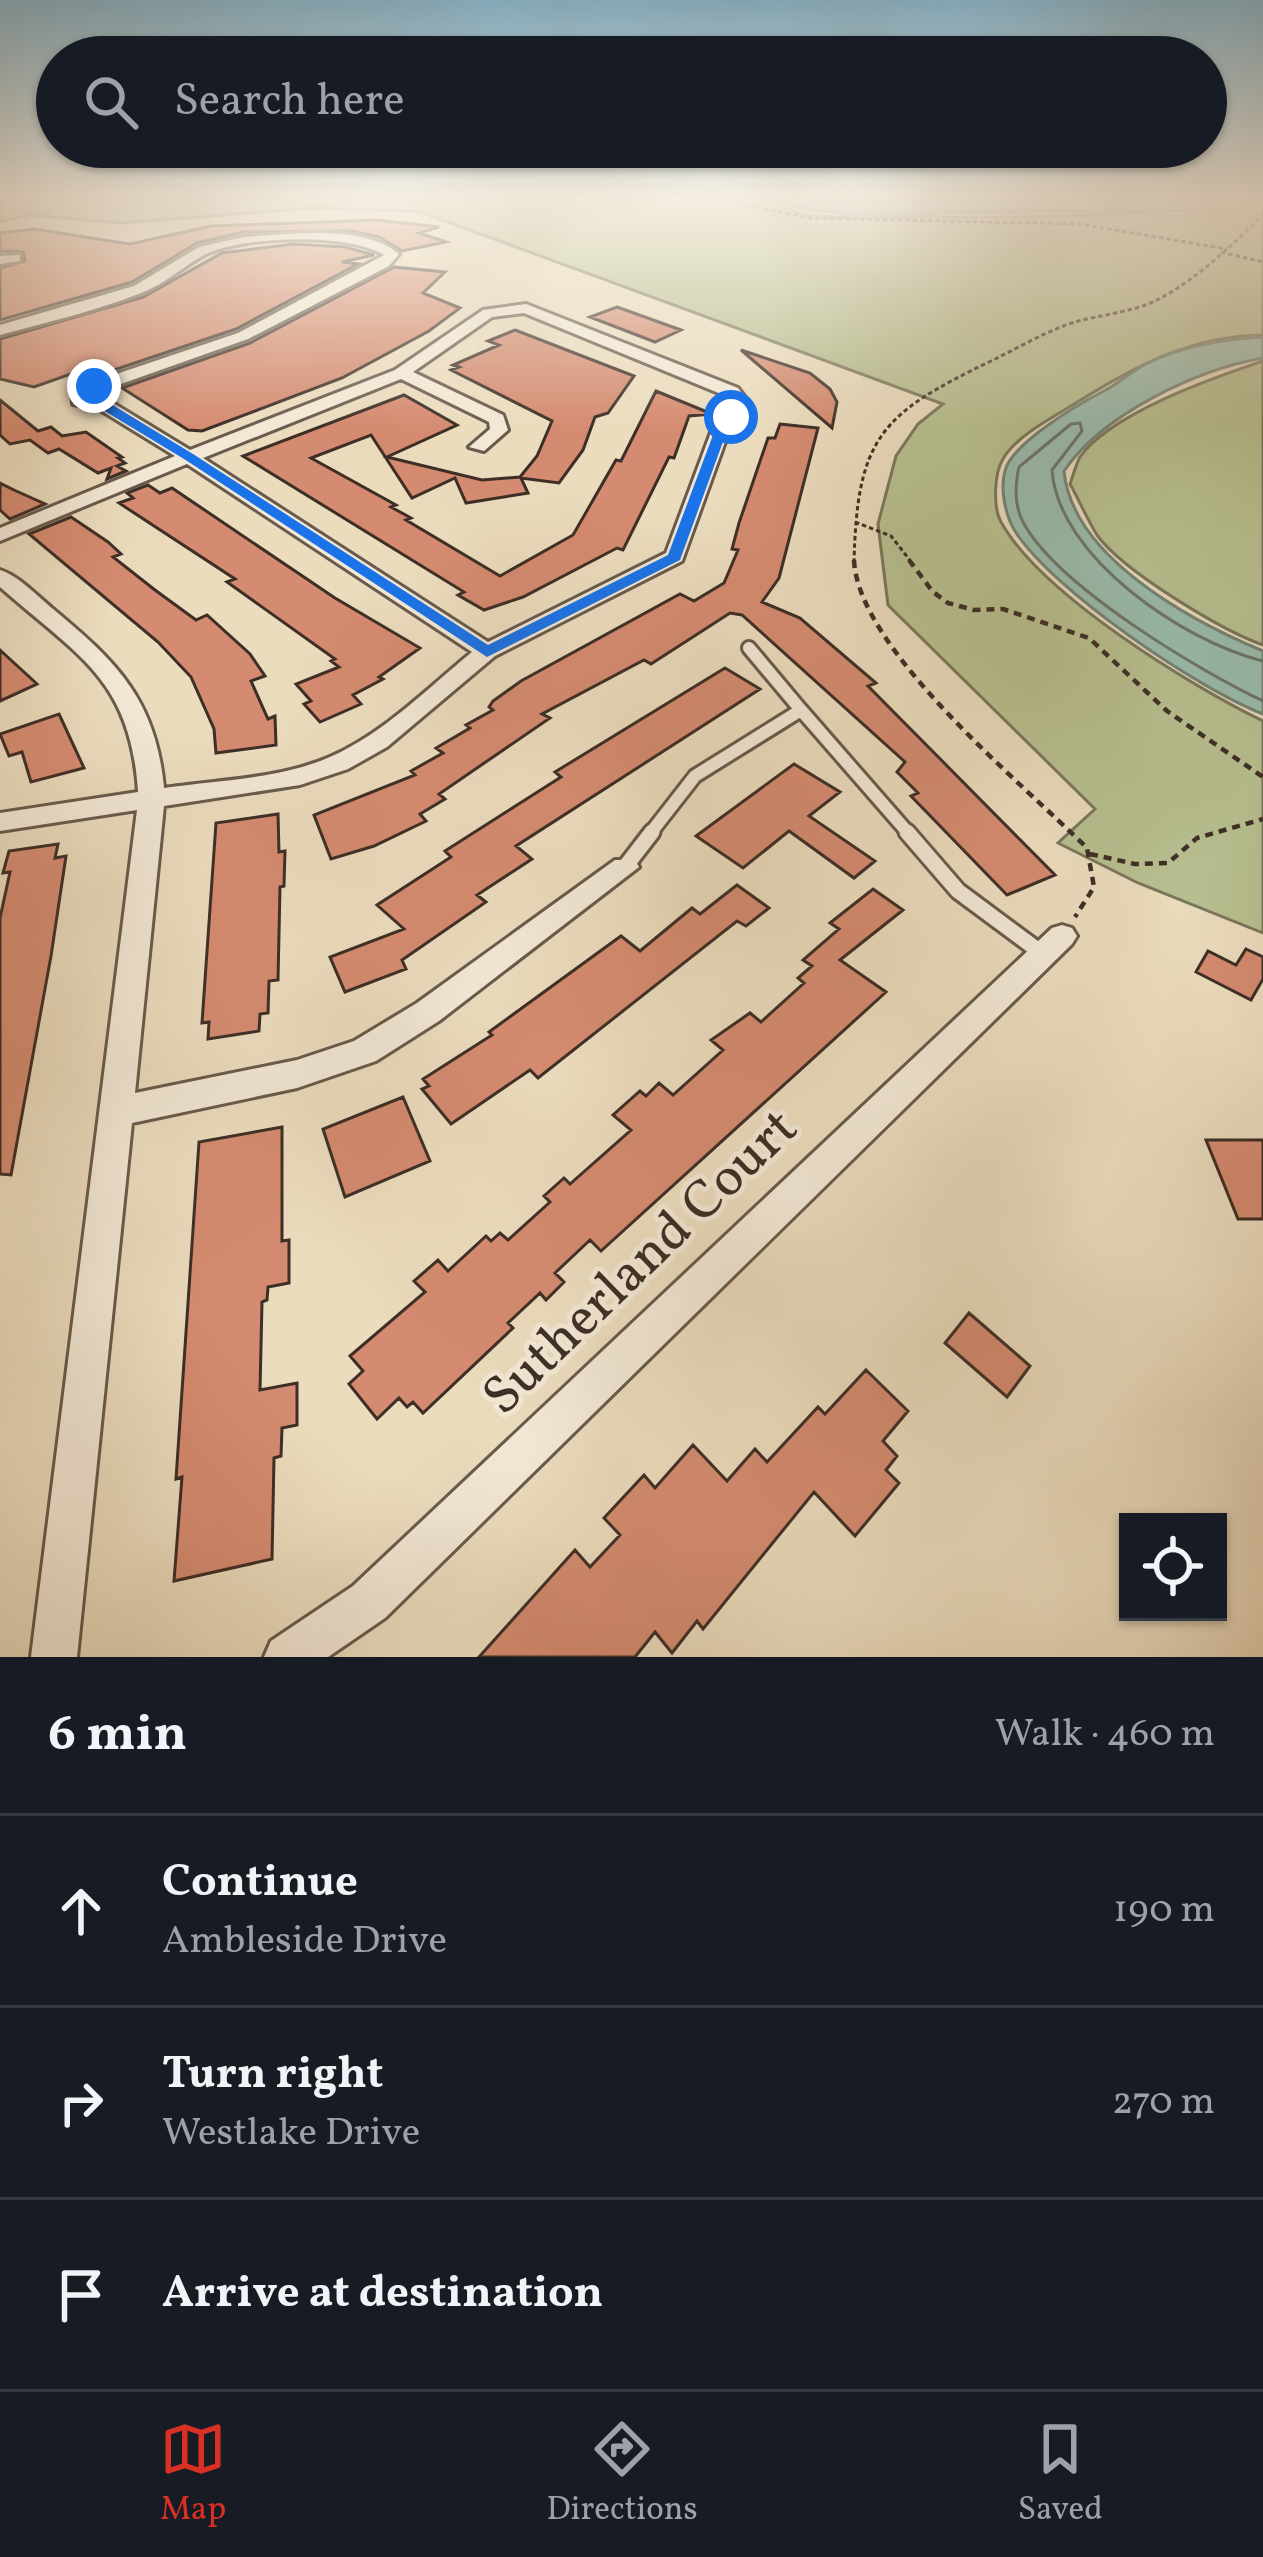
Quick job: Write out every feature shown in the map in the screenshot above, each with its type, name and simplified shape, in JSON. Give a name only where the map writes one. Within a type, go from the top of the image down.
[{"type":"street","points":[[0,330],[136,290],[171,273]]},
{"type":"street","points":[[364,273],[243,336],[78,393],[79,400],[102,404],[188,456],[487,652]]},
{"type":"street","points":[[0,535],[45,512],[401,373],[488,313],[514,307],[732,392],[740,400],[739,408],[722,427],[675,557],[487,652],[378,741],[339,763],[299,776],[0,822]]},
{"type":"street","points":[[401,373],[497,419],[499,430],[478,447]]},
{"type":"street","points":[[0,523],[45,512]]},
{"type":"street","points":[[0,577],[87,654],[137,713],[148,754],[152,798],[54,1657]]},
{"type":"street","points":[[116,1112],[297,1074],[365,1051],[428,1012],[625,867]]},
{"type":"street","name":"Sutherland Court","points":[[287,1657],[369,1602],[1052,945]]},
{"type":"lane","points":[[749,648],[958,891],[1052,945]]},
{"type":"lane","points":[[625,867],[695,776],[801,710]]},
{"type":"path","points":[[1192,273],[1155,301],[1069,324],[1008,350],[934,389],[888,423],[870,453],[855,522],[854,568],[871,612],[898,660],[1088,853],[1135,864],[1168,863],[1197,838],[1263,819]]},
{"type":"path","points":[[855,522],[891,536],[933,592],[947,603],[974,610],[1003,609],[1089,638],[1167,711],[1263,777]]},
{"type":"path","points":[[1052,945],[1094,887],[1088,853]]},
{"type":"shaded area","points":[[588,273],[1263,273],[1263,335],[1188,347],[1098,389],[1017,443],[1000,465],[996,490],[1001,522],[1048,578],[1158,661],[1263,721],[1263,933],[1138,883],[1058,843],[1095,809],[888,605],[878,524],[896,456],[918,424],[943,404]]},
{"type":"shaded area","points":[[1263,361],[1263,645],[1199,613],[1128,565],[1097,535],[1070,484],[1080,457],[1115,426],[1164,399]]},
{"type":"water","points":[[1263,337],[1263,358],[1181,384],[1126,413],[1081,450],[1064,471],[1072,502],[1111,558],[1171,604],[1263,651],[1263,714],[1166,661],[1060,581],[1015,531],[1003,485],[1005,471],[1019,449],[1142,366],[1190,348]]},
{"type":"building","points":[[0,273],[146,273],[132,282],[0,320]]},
{"type":"building","points":[[186,273],[340,273],[236,329],[99,375],[88,368],[34,387],[0,379],[0,339],[143,297]]},
{"type":"building","points":[[382,273],[444,273],[423,293],[460,308],[429,331],[342,378],[202,431],[188,430],[122,388],[250,343]]},
{"type":"building","points":[[617,307],[681,330],[655,342],[590,317]]},
{"type":"building","points":[[515,330],[634,376],[608,413],[595,417],[583,450],[559,483],[521,478],[528,493],[466,503],[455,478],[412,498],[371,435],[311,458],[396,505],[391,507],[411,518],[406,520],[500,576],[573,535],[616,460],[621,461],[656,391],[712,414],[689,416],[674,458],[669,457],[623,550],[617,548],[523,597],[484,610],[458,595],[464,592],[243,456],[404,395],[457,425],[387,457],[482,480],[520,477],[537,456],[552,421],[451,370],[499,345],[488,341]]},
{"type":"building","points":[[741,350],[810,373],[830,389],[837,402],[832,428]]},
{"type":"building","points":[[0,400],[38,431],[51,427],[62,436],[86,432],[122,457],[118,458],[125,463],[117,466],[126,471],[107,479],[111,468],[98,473],[59,449],[48,453],[30,440],[10,444],[0,435]]},
{"type":"building","points":[[780,424],[818,428],[779,578],[762,602],[800,618],[876,683],[868,686],[1055,875],[1007,895],[911,796],[918,793],[897,772],[905,762],[742,615],[730,613],[651,664],[644,660],[542,714],[550,718],[439,794],[445,799],[420,814],[426,821],[374,846],[331,859],[314,815],[415,775],[411,771],[443,753],[436,748],[493,710],[489,707],[493,701],[521,681],[680,594],[694,601],[724,583],[738,550],[732,549],[768,438],[775,438]]},
{"type":"building","points":[[0,483],[45,504],[10,519],[0,510]]},
{"type":"building","points":[[148,485],[160,493],[172,488],[335,598],[420,648],[379,677],[383,679],[353,695],[361,704],[320,722],[304,704],[311,701],[296,684],[339,667],[331,661],[335,659],[227,582],[235,579],[119,503],[133,498],[127,493]]},
{"type":"building","points":[[71,517],[108,542],[121,554],[113,557],[155,590],[196,620],[207,615],[250,654],[265,676],[251,681],[268,719],[275,716],[276,745],[216,753],[214,729],[191,677],[158,642],[29,534]]},
{"type":"building","points":[[0,650],[37,684],[0,701]]},
{"type":"building","points":[[725,668],[760,689],[516,846],[532,859],[477,895],[486,902],[402,960],[406,969],[345,992],[330,957],[404,929],[377,905],[451,857],[445,851],[561,777],[555,772]]},
{"type":"building","points":[[59,714],[84,768],[31,782],[22,752],[9,756],[0,734]]},
{"type":"building","points":[[794,764],[840,792],[809,816],[875,861],[854,878],[789,831],[743,868],[696,836]]},
{"type":"building","points":[[278,814],[279,852],[285,851],[284,886],[280,887],[278,980],[269,981],[268,1013],[260,1014],[259,1031],[208,1039],[209,1022],[202,1023],[216,823]]},
{"type":"building","points":[[58,844],[55,858],[66,856],[51,956],[11,1175],[0,1174],[0,918],[10,872],[3,873],[9,851]]},
{"type":"building","points":[[737,885],[769,908],[746,926],[737,921],[538,1078],[530,1070],[451,1124],[422,1089],[429,1086],[423,1079],[492,1035],[489,1032],[621,936],[640,951],[692,908],[700,914]]},
{"type":"building","points":[[873,889],[903,910],[840,960],[886,992],[601,1251],[590,1240],[555,1273],[564,1282],[546,1300],[540,1293],[508,1323],[513,1328],[423,1413],[413,1402],[407,1407],[399,1398],[377,1419],[349,1384],[363,1371],[350,1356],[425,1292],[414,1281],[438,1260],[448,1271],[486,1236],[491,1241],[500,1233],[508,1240],[550,1202],[544,1196],[564,1178],[570,1184],[631,1130],[613,1115],[640,1091],[646,1096],[659,1083],[673,1095],[723,1050],[711,1040],[750,1013],[761,1022],[804,983],[798,978],[812,966],[803,960],[839,929],[830,923]]},
{"type":"building","points":[[1246,949],[1263,957],[1263,979],[1251,1000],[1196,972],[1208,951],[1236,965]]},
{"type":"building","points":[[403,1097],[430,1161],[345,1197],[323,1129]]},
{"type":"building","points":[[282,1127],[282,1241],[289,1240],[289,1283],[268,1287],[267,1300],[262,1302],[260,1390],[297,1383],[297,1425],[282,1428],[281,1456],[274,1458],[272,1559],[174,1581],[182,1477],[176,1479],[199,1142]]},
{"type":"building","points":[[1206,1140],[1263,1140],[1263,1219],[1238,1219]]},
{"type":"building","points":[[969,1313],[1030,1366],[1007,1397],[945,1343]]},
{"type":"building","points":[[866,1370],[908,1411],[883,1441],[897,1456],[886,1470],[899,1483],[855,1536],[814,1492],[703,1629],[697,1621],[672,1653],[655,1632],[635,1657],[479,1657],[575,1550],[590,1567],[620,1535],[604,1518],[644,1475],[655,1488],[693,1445],[727,1481],[755,1449],[767,1462],[818,1407],[825,1414]]},
{"type":"route","points":[[94,386],[78,393],[79,400],[102,404],[188,456],[487,652],[675,557],[722,427],[731,417]]}]
